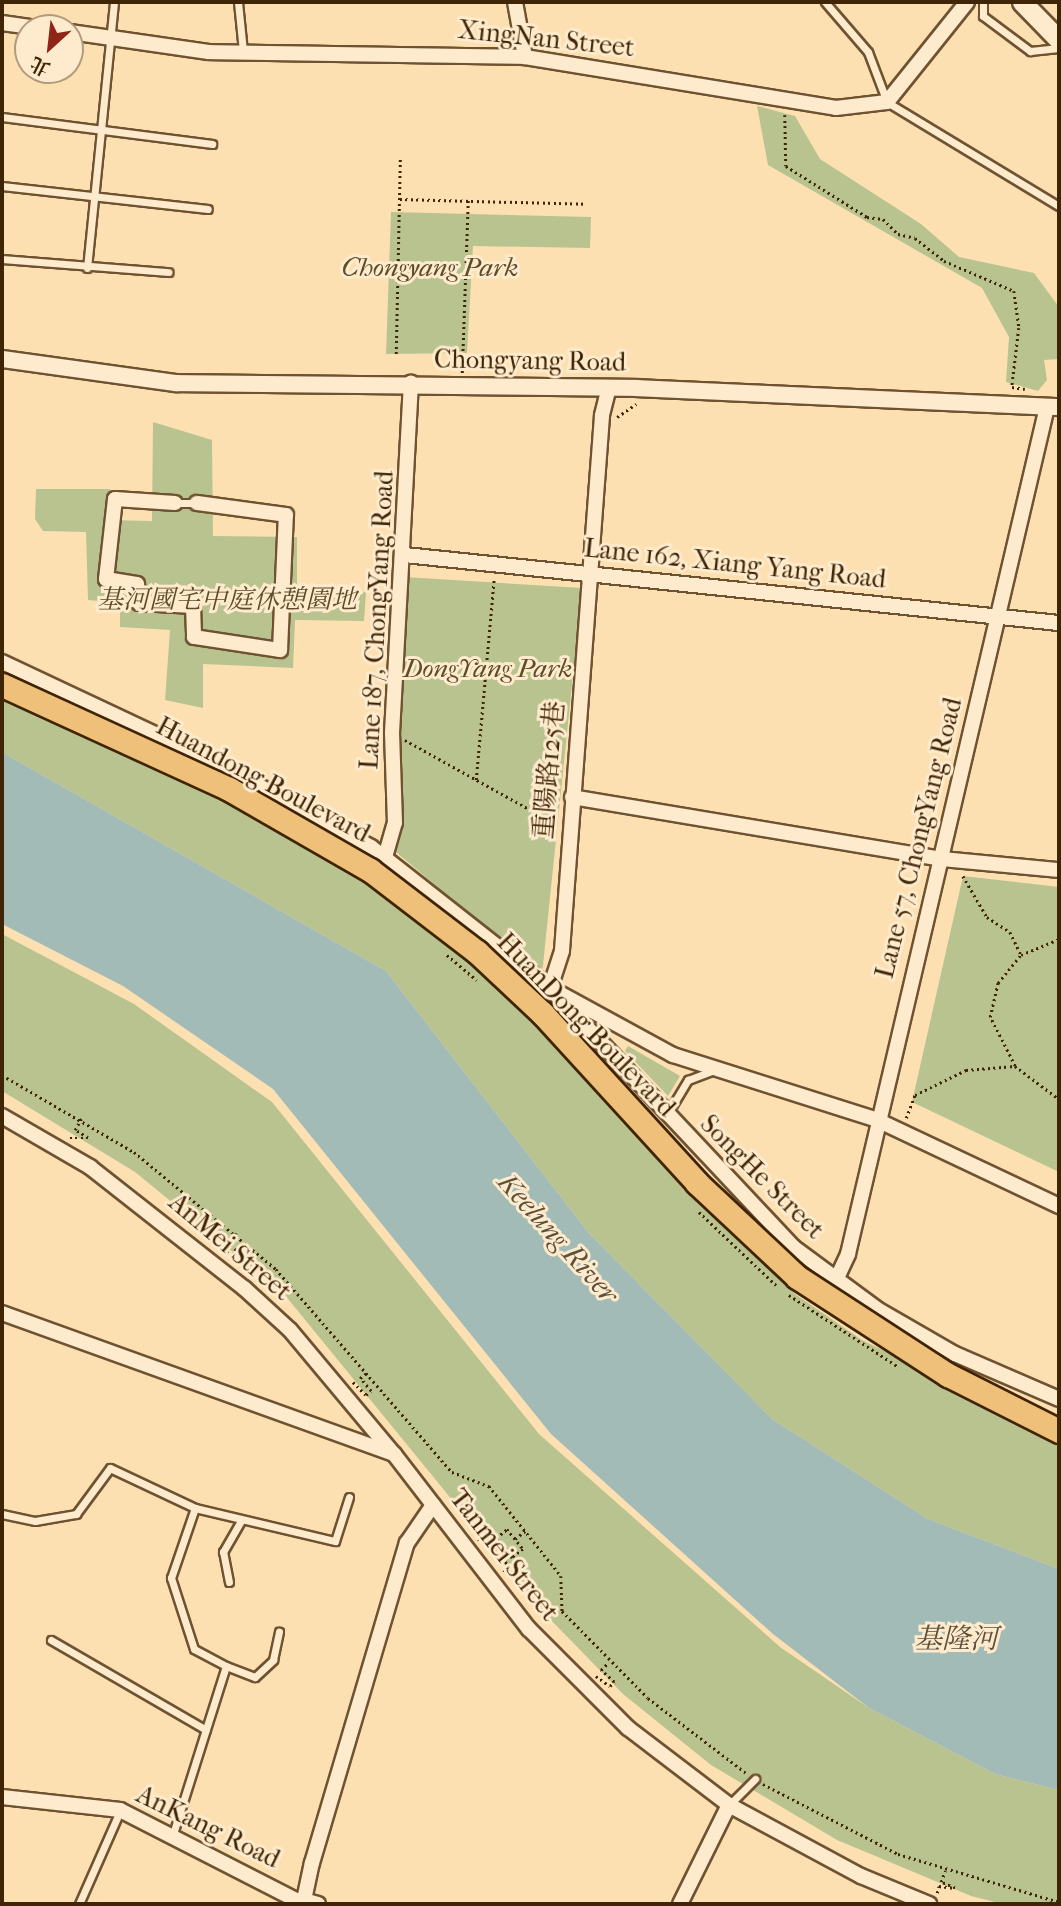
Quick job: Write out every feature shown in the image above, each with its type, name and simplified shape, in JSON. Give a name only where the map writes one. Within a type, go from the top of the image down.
[{"type":"highway","name":"Huandong Boulevard","points":[[2,684],[228,788],[367,868],[532,1002],[747,1234],[797,1276],[876,1334],[1059,1431]]},
{"type":"main road","points":[[1022,2],[1059,40]]},
{"type":"street","points":[[515,2],[525,57]]},
{"type":"street","points":[[887,102],[967,2]]},
{"type":"street","name":"XingNan Street","points":[[84,34],[243,51],[525,57],[836,108],[887,102]]},
{"type":"street","name":"Chongyang Road","points":[[2,359],[176,383],[461,383],[609,387],[1053,407]]},
{"type":"street","name":"Lane 187, ChongYang Road","points":[[385,857],[396,823],[392,733],[405,555],[411,383]]},
{"type":"street","name":"重陽路125巷","points":[[550,988],[562,951],[568,830],[589,573],[609,387]]},
{"type":"street","name":"Lane 57, ChongYang Road","points":[[836,1280],[848,1254],[875,1119],[942,859],[997,617],[1053,407]]},
{"type":"street","points":[[175,503],[114,499],[106,579],[137,584],[139,603],[193,606],[194,637],[280,650],[286,515],[197,503]]},
{"type":"street","name":"Lane 162, Xiang Yang Road","points":[[405,555],[1059,623]]},
{"type":"street","name":"SongHe Street","points":[[2,662],[217,763],[385,857],[550,988],[668,1113],[735,1192],[836,1280],[955,1354],[1059,1399]]},
{"type":"street","points":[[572,797],[942,859],[1059,870]]},
{"type":"street","points":[[550,988],[712,1071],[901,1129],[1059,1206]]},
{"type":"street","name":"AnMei Street","points":[[2,1116],[90,1167],[244,1288],[290,1331],[394,1454]]},
{"type":"street","points":[[2,1312],[394,1454]]},
{"type":"street","name":"Tanmei Street","points":[[394,1454],[529,1629],[584,1687],[729,1805],[860,1877],[933,1899]]},
{"type":"street","points":[[309,1903],[407,1544],[433,1505]]},
{"type":"street","name":"AnKang Road","points":[[2,1797],[120,1810],[309,1903]]},
{"type":"street","points":[[680,1904],[729,1805]]},
{"type":"lane","points":[[87,268],[90,198],[114,2]]},
{"type":"lane","points":[[239,2],[243,51]]},
{"type":"lane","points":[[825,2],[868,52],[887,102],[1059,206]]},
{"type":"lane","points":[[983,2],[984,16],[1030,51],[1059,48]]},
{"type":"lane","points":[[2,117],[212,144]]},
{"type":"lane","points":[[2,186],[90,198],[208,209]]},
{"type":"lane","points":[[2,259],[87,268],[168,272]]},
{"type":"lane","points":[[175,503],[197,503]]},
{"type":"lane","points":[[668,1113],[688,1080],[712,1071]]},
{"type":"lane","points":[[2,1514],[35,1521],[76,1514],[110,1468],[195,1508],[335,1541],[349,1497]]},
{"type":"lane","points":[[195,1508],[171,1578],[194,1648],[226,1666],[255,1677],[273,1660],[279,1632]]},
{"type":"lane","points":[[229,1582],[223,1552],[241,1521]]},
{"type":"lane","points":[[51,1640],[206,1730]]},
{"type":"lane","points":[[173,1834],[226,1666]]},
{"type":"lane","points":[[729,1805],[755,1779]]},
{"type":"lane","points":[[79,1904],[120,1810]]},
{"type":"path","points":[[783,99],[786,166],[867,217],[883,219],[898,234],[915,238],[944,261],[1014,291],[1018,328],[1012,387],[1038,391]]},
{"type":"path","points":[[396,354],[400,159]]},
{"type":"path","points":[[399,199],[586,204]]},
{"type":"path","points":[[461,383],[468,199]]},
{"type":"path","points":[[617,417],[636,404]]},
{"type":"path","points":[[476,780],[495,563]]},
{"type":"path","points":[[392,733],[568,830]]},
{"type":"path","points":[[942,859],[963,876],[987,916],[1010,932],[1021,955]]},
{"type":"path","points":[[1059,939],[1021,955],[998,983],[990,1017],[1015,1066],[1059,1099]]},
{"type":"path","points":[[435,945],[487,988]]},
{"type":"path","points":[[901,1129],[915,1095],[966,1070],[1015,1066]]},
{"type":"path","points":[[2,1074],[80,1119],[186,1190],[236,1233],[321,1313],[452,1472],[489,1486],[561,1576],[562,1611],[610,1662],[755,1779],[842,1829],[945,1871],[1059,1902]]},
{"type":"path","points":[[72,1135],[85,1143],[88,1138],[75,1130],[80,1119]]},
{"type":"path","points":[[692,1205],[797,1302],[905,1371]]},
{"type":"path","points":[[221,1252],[236,1233]]},
{"type":"path","points":[[355,1381],[366,1395],[371,1391],[360,1378],[369,1371]]},
{"type":"path","points":[[507,1530],[523,1549],[512,1558],[504,1548],[496,1538],[507,1530]]},
{"type":"path","points":[[514,1539],[525,1531]]},
{"type":"path","points":[[484,1537],[519,1578],[505,1569]]},
{"type":"path","points":[[499,1552],[504,1548]]},
{"type":"path","points":[[598,1675],[610,1686],[614,1682],[601,1670],[610,1662]]},
{"type":"path","points":[[933,1899],[945,1871]]},
{"type":"green space","points":[[757,106],[795,116],[820,159],[921,224],[959,257],[1034,273],[1059,307],[1059,359],[1044,360],[1047,380],[1038,391],[1006,382],[1009,337],[982,288],[768,165]]},
{"type":"green space","name":"Chongyang Park","points":[[391,212],[591,217],[590,248],[473,246],[467,353],[386,354]]},
{"type":"green space","name":"基河國宅中庭休憩園地","points":[[153,422],[212,440],[213,536],[297,537],[297,586],[366,592],[364,621],[295,620],[293,668],[203,664],[203,708],[165,700],[170,630],[120,627],[120,603],[88,600],[86,532],[43,531],[35,519],[36,489],[110,489],[108,520],[152,521]]},
{"type":"green space","name":"DongYang Park","points":[[405,577],[582,588],[542,975],[396,852]]},
{"type":"green space","points":[[2,688],[198,778],[371,878],[487,973],[580,1064],[685,1191],[795,1294],[862,1340],[1059,1438],[1059,1569],[928,1519],[772,1419],[588,1232],[386,971],[2,752]]},
{"type":"green space","points":[[963,876],[1059,887],[1059,1172],[912,1102]]},
{"type":"green space","points":[[2,934],[134,1004],[272,1102],[539,1434],[780,1647],[869,1708],[995,1774],[1059,1790],[1059,1904],[1003,1904],[971,1896],[837,1840],[711,1765],[623,1694],[546,1615],[284,1294],[135,1172],[2,1091]]},
{"type":"green space","points":[[628,1046],[680,1076],[668,1096],[625,1051]]},
{"type":"water","name":"基隆河","points":[[2,752],[386,971],[588,1232],[772,1419],[928,1519],[1059,1569],[1059,1790],[995,1774],[869,1708],[773,1634],[551,1434],[273,1089],[123,986],[2,924]]},
{"type":"water label","name":"Keelung River","points":[[558,1238]]}]
